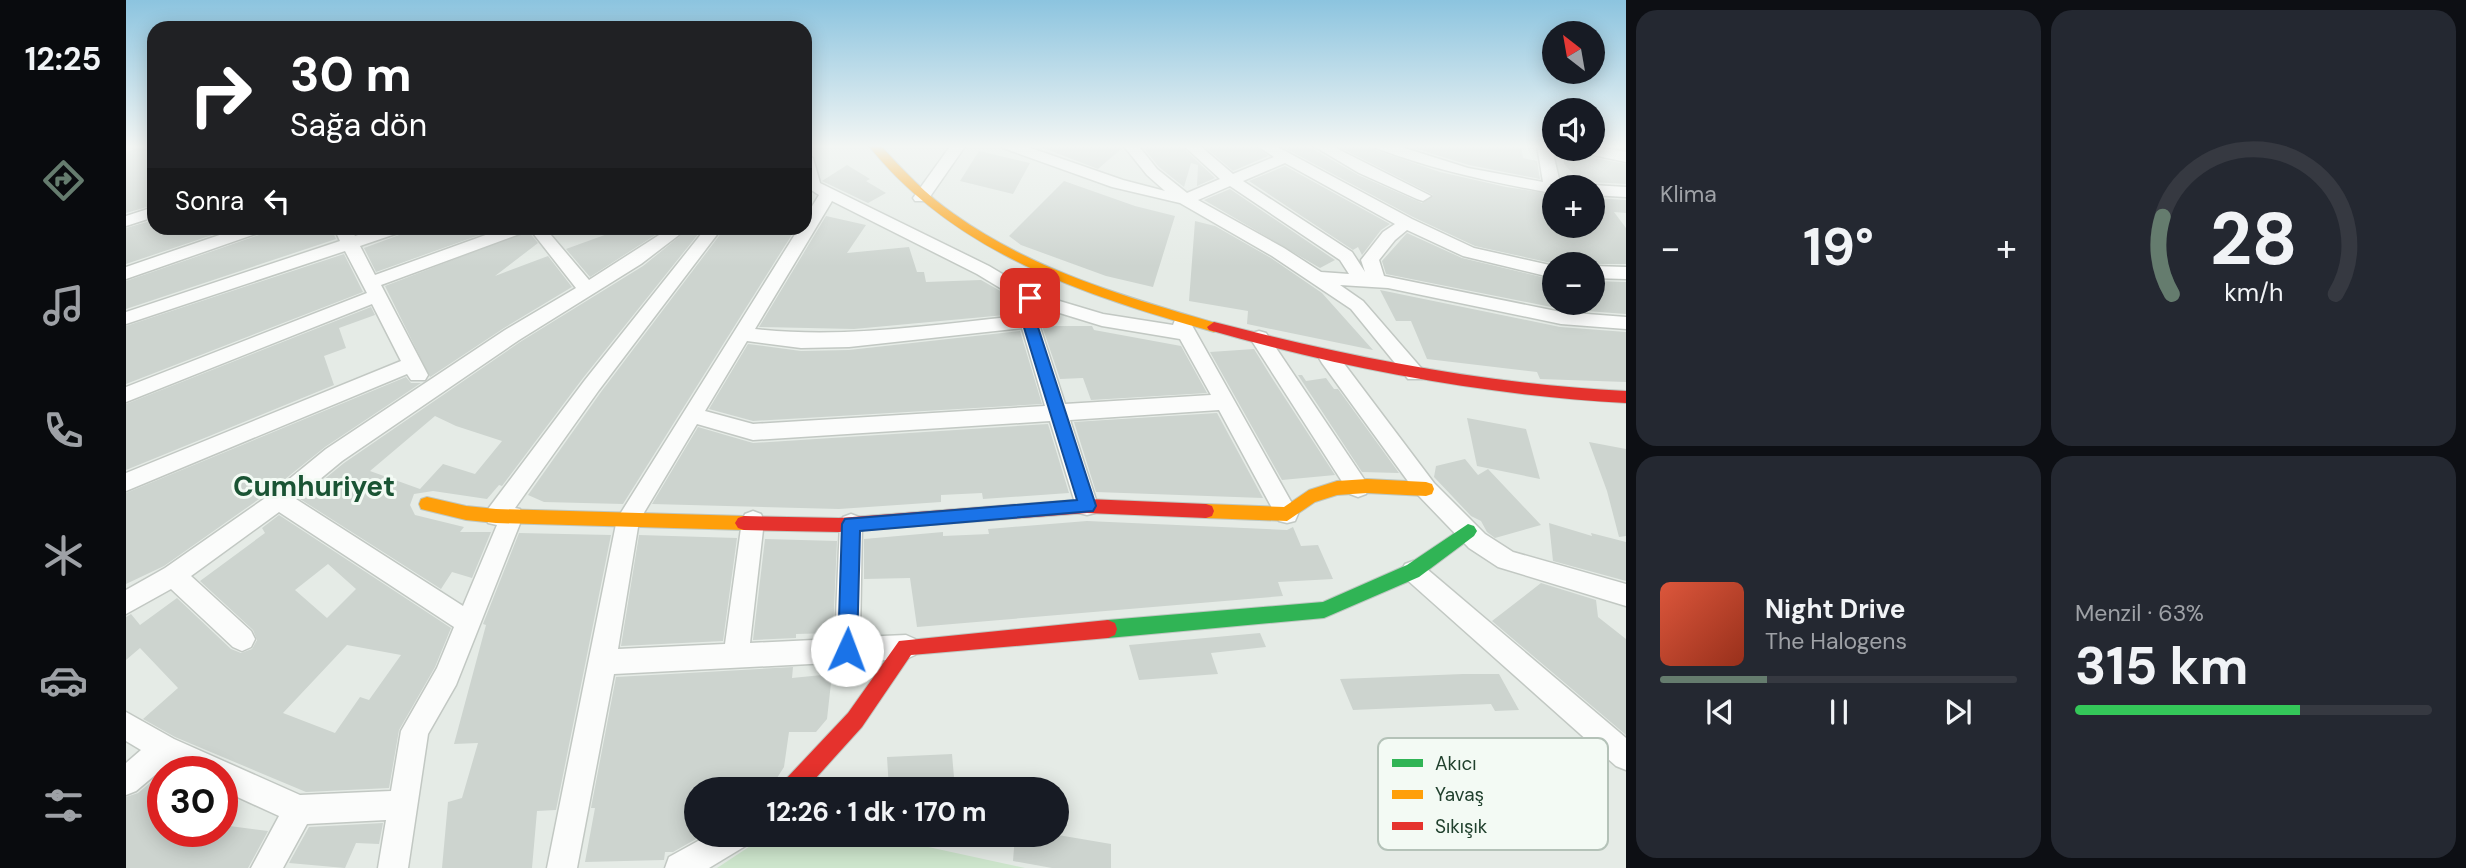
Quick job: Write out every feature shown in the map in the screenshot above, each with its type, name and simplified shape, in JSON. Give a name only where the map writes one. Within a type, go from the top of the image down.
[{"type":"street","points":[[813,186],[940,248],[1030,298],[1102,320],[1182,326],[1259,338],[1329,358],[1569,397],[1626,397]]},
{"type":"street","points":[[908,186],[921,198],[984,242],[1018,260],[1182,326],[1287,514]]},
{"type":"street","points":[[921,198],[930,186]]},
{"type":"street","points":[[1119,186],[1147,194],[1185,200],[1218,186]]},
{"type":"street","points":[[1168,186],[1185,200],[1320,278],[1357,305],[1415,374]]},
{"type":"street","points":[[1239,186],[1346,256],[1369,280]]},
{"type":"street","points":[[1336,186],[1468,252],[1542,269]]},
{"type":"street","points":[[1399,186],[1423,196]]},
{"type":"street","points":[[1369,280],[1370,260],[1430,186]]},
{"type":"street","points":[[1605,191],[1626,192]]},
{"type":"street","points":[[812,220],[828,194]]},
{"type":"street","points":[[126,221],[147,214]]},
{"type":"street","points":[[126,273],[235,235]]},
{"type":"street","points":[[126,318],[167,306],[347,235],[426,393]]},
{"type":"street","points":[[126,395],[502,235]]},
{"type":"street","points":[[543,235],[587,289]]},
{"type":"street","points":[[126,603],[173,575],[279,500],[334,455],[512,335],[635,260],[670,235]]},
{"type":"street","points":[[393,868],[415,732],[447,676],[469,623],[504,516],[592,386],[709,235]]},
{"type":"street","points":[[562,868],[628,519],[803,235]]},
{"type":"street","points":[[1605,272],[1626,273]]},
{"type":"street","points":[[1320,278],[1369,280],[1561,318],[1626,323]]},
{"type":"street","points":[[1030,298],[1029,321],[1087,506]]},
{"type":"street","points":[[743,334],[801,341],[849,340],[1029,321]]},
{"type":"street","points":[[1259,338],[1358,488]]},
{"type":"street","points":[[1329,358],[1426,489],[1477,541],[1506,560],[1626,595]]},
{"type":"street","points":[[126,482],[412,364]]},
{"type":"street","points":[[692,415],[753,432],[1225,402]]},
{"type":"street","points":[[427,504],[466,513],[504,516],[851,524],[1087,506],[1287,514],[1308,497],[1328,490],[1426,489]]},
{"type":"street","points":[[279,500],[469,623]]},
{"type":"street","points":[[736,656],[753,521]]},
{"type":"street","points":[[847,650],[851,524]]},
{"type":"street","points":[[603,662],[906,647],[1324,610],[1413,570],[1468,531]]},
{"type":"street","points":[[1413,570],[1605,738]]},
{"type":"street","points":[[173,575],[242,639]]},
{"type":"street","points":[[803,777],[855,720],[906,647]]},
{"type":"street","points":[[126,725],[179,756]]},
{"type":"street","points":[[1608,740],[1626,756]]},
{"type":"street","points":[[126,781],[164,749]]},
{"type":"street","points":[[238,782],[299,810],[403,805]]},
{"type":"street","points":[[266,868],[299,810]]},
{"type":"street","points":[[681,868],[717,847]]},
{"type":"green space","points":[[749,847],[928,847],[1025,868],[717,868]]},
{"type":"building","points":[[126,186],[147,186],[147,207],[126,213]]},
{"type":"building","points":[[831,186],[874,186],[886,193],[868,203]]},
{"type":"building","points":[[978,186],[1018,186],[1013,194]]},
{"type":"building","points":[[1059,186],[1077,186],[1135,206],[1175,216],[1153,287],[1106,276],[1021,245],[1009,236]]},
{"type":"building","points":[[1256,186],[1320,186],[1390,224],[1381,230],[1362,255],[1358,247],[1353,250]]},
{"type":"building","points":[[1354,186],[1382,186],[1422,203],[1433,195],[1414,186],[1499,186],[1542,192],[1542,238],[1605,238],[1605,199],[1626,200],[1626,213],[1614,212],[1626,228],[1626,264],[1605,264],[1605,252],[1542,252],[1542,261],[1475,246]]},
{"type":"building","points":[[1230,189],[1335,260],[1320,268],[1204,200]]},
{"type":"building","points":[[826,216],[866,225],[847,253],[909,247],[917,272],[924,272],[926,282],[981,280],[1011,297],[1016,314],[854,329],[759,327]]},
{"type":"building","points":[[1195,221],[1215,226],[1271,258],[1322,293],[1373,350],[1247,324],[1248,311],[1189,301]]},
{"type":"building","points":[[147,222],[147,235],[212,235],[126,264],[126,228]]},
{"type":"building","points":[[1407,233],[1462,258],[1542,277],[1542,305],[1386,274],[1382,261]]},
{"type":"building","points":[[259,235],[334,235],[336,239],[126,309],[126,281]]},
{"type":"building","points":[[399,235],[479,235],[376,272],[364,248]]},
{"type":"building","points":[[518,235],[531,235],[538,243],[495,276],[548,256],[572,287],[430,377],[385,286]]},
{"type":"building","points":[[605,235],[655,235],[590,277],[566,249]]},
{"type":"building","points":[[681,235],[697,235],[583,378],[502,486],[499,485],[487,499],[433,491],[414,494],[410,505],[415,515],[464,527],[460,532],[491,532],[472,578],[452,572],[441,589],[300,499],[344,463],[520,342],[643,266]],"holes":[[[435,416],[502,441],[475,474],[443,464],[420,489],[370,471]]]},
{"type":"building","points":[[720,235],[792,235],[623,504],[544,502],[528,495],[601,392]]},
{"type":"building","points":[[344,254],[363,292],[126,384],[126,326]]},
{"type":"building","points":[[1605,281],[1626,282],[1626,314],[1605,312]]},
{"type":"building","points":[[1380,290],[1560,327],[1626,332],[1626,382],[1540,379],[1537,372],[1427,359],[1411,321],[1396,321]]},
{"type":"building","points":[[371,307],[375,315],[339,328],[346,348],[324,356],[334,385],[126,470],[126,404]]},
{"type":"building","points":[[1042,326],[1092,326],[1094,330],[1181,346],[1207,393],[1091,400],[1083,378],[1060,379]]},
{"type":"building","points":[[1020,331],[1042,404],[753,421],[709,409],[748,344],[801,351],[849,350]]},
{"type":"building","points":[[1254,349],[1335,475],[1282,480],[1210,352]]},
{"type":"building","points":[[1298,375],[1302,375],[1306,381],[1326,378],[1334,389],[1338,389],[1399,473],[1362,472]]},
{"type":"building","points":[[406,377],[411,383],[421,383],[325,447],[269,492],[164,566],[126,584],[126,493]]},
{"type":"building","points":[[1217,413],[1263,498],[1096,492],[1074,422]]},
{"type":"building","points":[[1467,418],[1526,429],[1540,479],[1477,466]]},
{"type":"building","points":[[1048,424],[1069,493],[983,499],[982,493],[941,495],[941,502],[839,509],[652,504],[698,427],[753,443]]},
{"type":"building","points":[[1589,442],[1626,449],[1626,536],[1619,537],[1607,491]]},
{"type":"building","points":[[1465,459],[1478,475],[1488,469],[1541,525],[1495,538],[1487,532],[1481,521],[1471,516],[1434,477],[1436,466]]},
{"type":"building","points":[[279,515],[451,628],[435,667],[399,730],[389,788],[306,792],[238,763],[238,756],[220,756],[175,737],[143,719],[178,688],[140,648],[126,660],[126,617],[131,614],[140,625],[177,598],[231,649],[241,653],[252,649],[257,640],[253,630],[200,581],[265,533],[262,528]],"holes":[[[328,564],[356,589],[327,618],[295,590]],[[347,645],[401,655],[369,700],[360,697],[335,733],[283,713]]]},
{"type":"building","points":[[1087,521],[1287,530],[1293,527],[1301,546],[1318,545],[1333,579],[1278,582],[1283,596],[917,627],[910,578],[864,579],[864,539],[943,532],[943,536],[989,534],[988,529]]},
{"type":"building","points":[[1549,523],[1592,536],[1591,533],[1626,542],[1626,581],[1553,561]]},
{"type":"building","points":[[519,533],[611,535],[556,810],[537,811],[532,868],[442,868],[448,802],[462,798],[478,743],[454,744],[486,625],[483,624]]},
{"type":"building","points":[[639,535],[737,538],[723,641],[621,646]]},
{"type":"building","points":[[765,539],[837,541],[833,633],[796,634],[796,638],[753,640]]},
{"type":"building","points":[[1541,583],[1596,600],[1598,617],[1626,639],[1626,735],[1492,621]]},
{"type":"building","points":[[1260,633],[1266,647],[1211,653],[1218,674],[1139,680],[1129,645]]},
{"type":"building","points":[[793,667],[792,678],[832,674],[827,719],[816,732],[789,732],[784,767],[778,777],[684,777],[684,846],[673,852],[665,852],[664,860],[585,862],[595,808],[591,808],[616,677]]},
{"type":"building","points":[[1499,674],[1519,710],[1495,711],[1491,704],[1353,710],[1340,679]]},
{"type":"building","points":[[952,754],[954,777],[888,777],[887,757]]},
{"type":"building","points":[[147,785],[147,847],[238,847],[238,827],[268,831],[248,868],[126,868],[126,797],[138,793]]},
{"type":"building","points":[[383,823],[379,844],[356,843],[345,868],[289,863],[309,827]]},
{"type":"building","points":[[1069,837],[1111,844],[1111,868],[1052,868],[1013,861],[1014,847],[1069,847]]},
{"type":"traffic: fast","points":[[1108,629],[1324,610],[1413,571],[1468,531]]},
{"type":"traffic: slow","points":[[913,186],[947,215],[987,242],[1028,264],[1117,299],[1214,327]]},
{"type":"traffic: slow","points":[[1206,511],[1287,514],[1309,497],[1337,488],[1367,486],[1426,489]]},
{"type":"traffic: slow","points":[[427,504],[466,513],[496,516],[744,523]]},
{"type":"traffic: jam","points":[[1214,327],[1316,353],[1470,383],[1626,397]]},
{"type":"traffic: jam","points":[[744,523],[839,525],[1087,506],[1206,511]]},
{"type":"traffic: jam","points":[[803,777],[855,720],[906,647],[1108,629]]},
{"type":"district","name":"Cumhuriyet","points":[[314,486]]},
{"type":"route","points":[[847,650],[851,524],[1087,506],[1029,321],[1030,298]]}]
